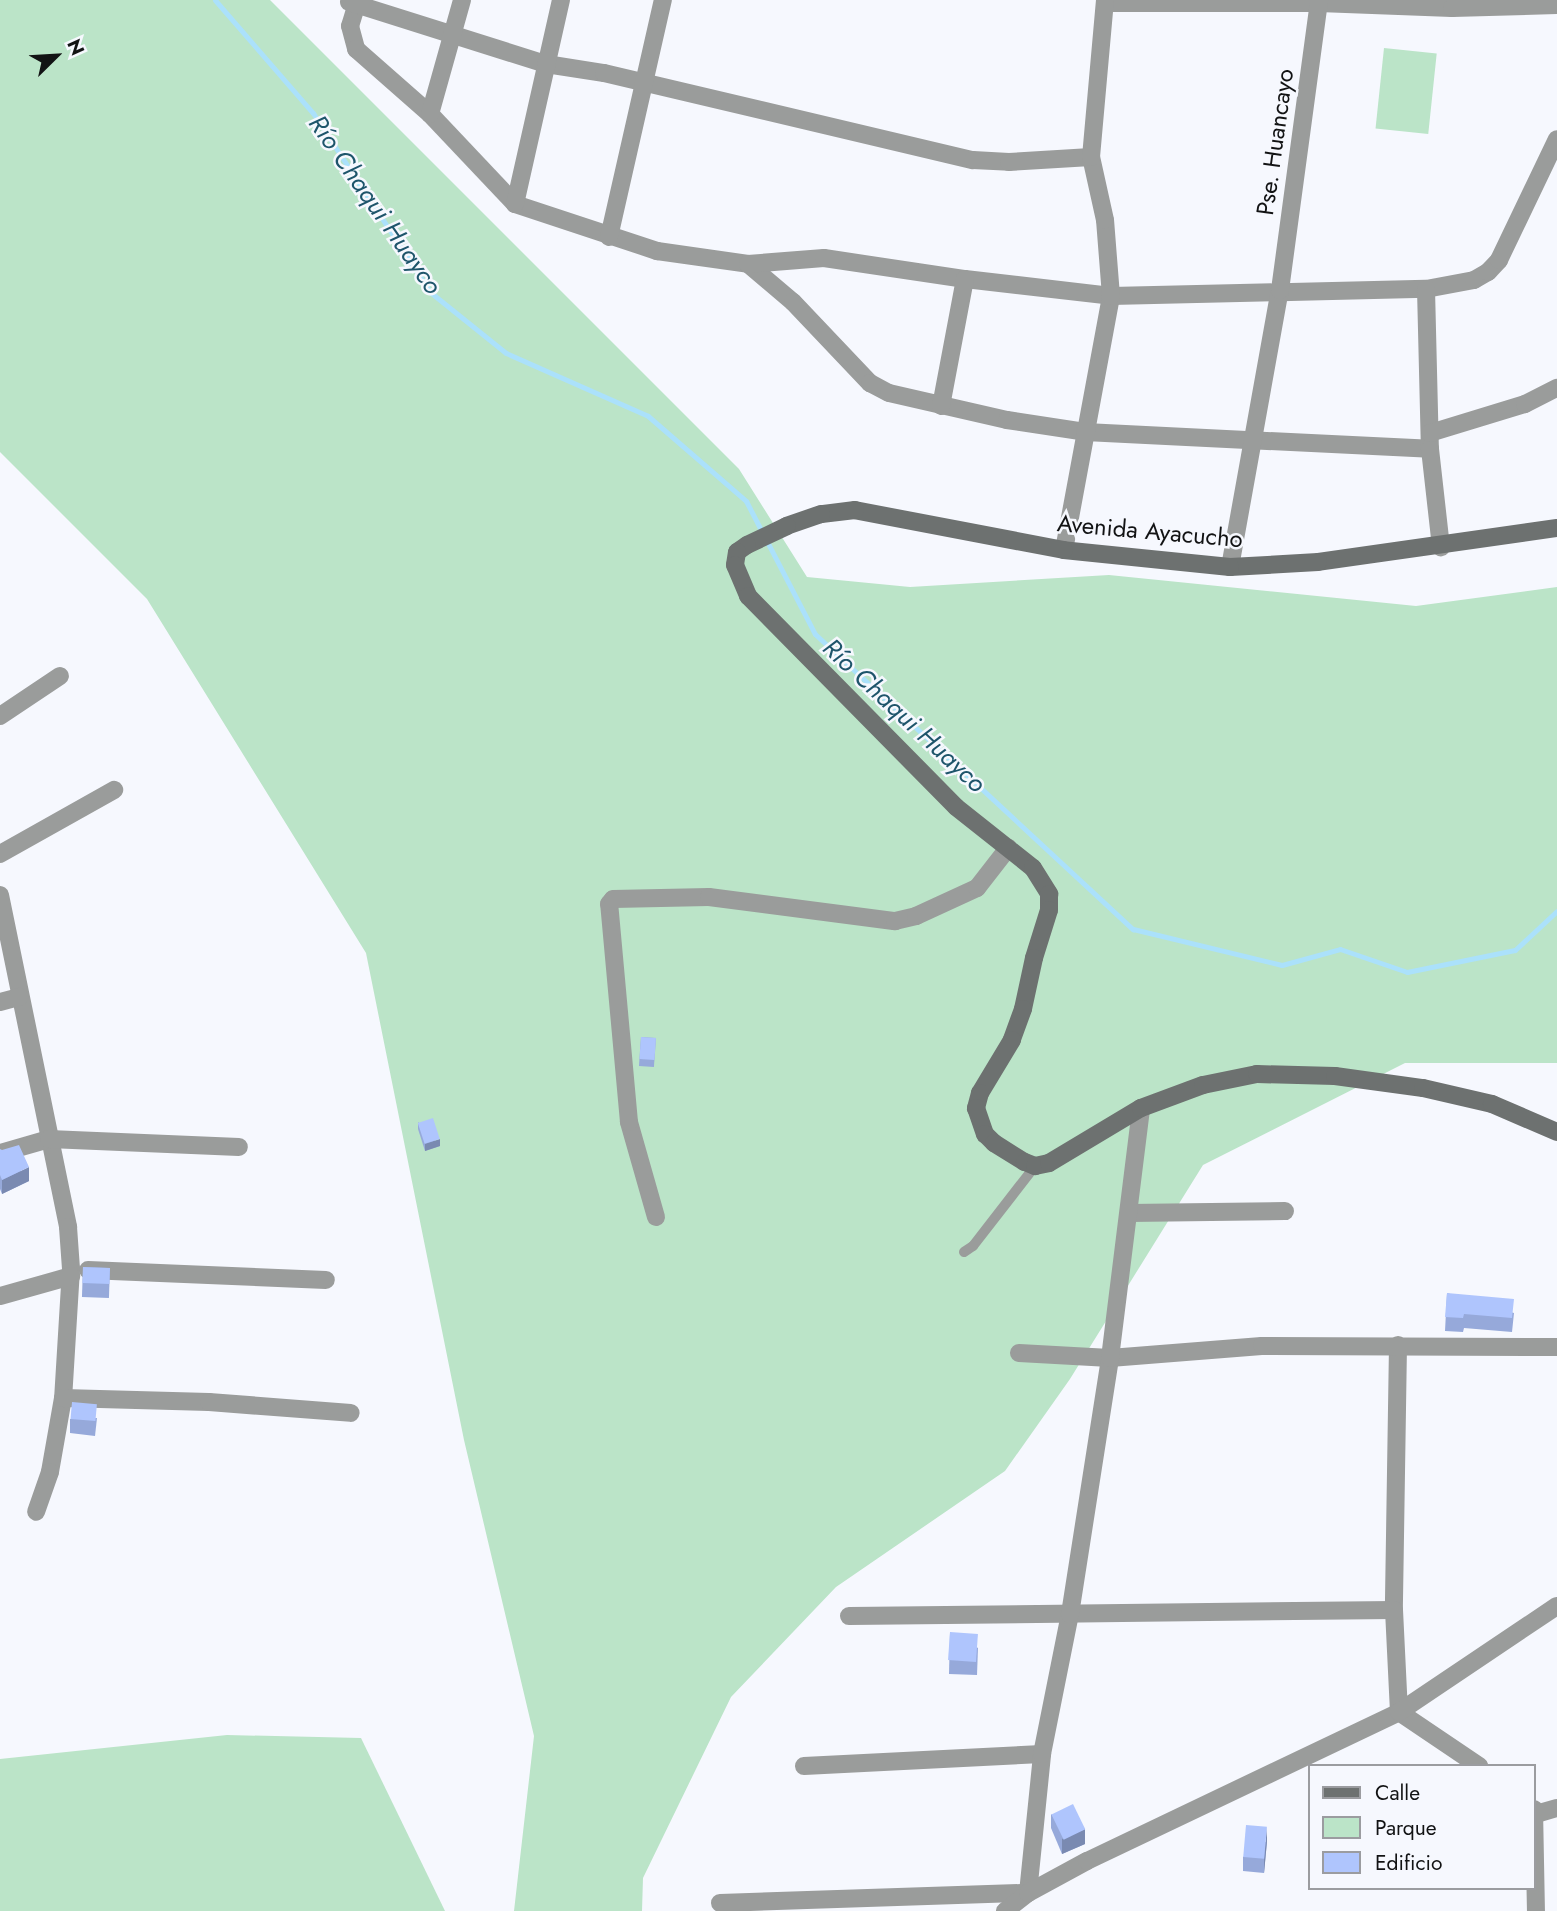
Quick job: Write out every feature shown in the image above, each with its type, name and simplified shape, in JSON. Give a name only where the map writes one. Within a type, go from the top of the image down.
[{"type":"street","points":[[429,114],[462,0]]},
{"type":"street","points":[[515,204],[561,0]]},
{"type":"street","points":[[609,237],[663,0]]},
{"type":"street","points":[[1064,550],[1111,296],[1105,220],[1091,157],[1105,1],[1557,5]]},
{"type":"street","name":"Pse. Huancayo","points":[[1230,567],[1280,290],[1319,1]]},
{"type":"street","points":[[1091,157],[1009,162],[974,160],[645,83],[547,64],[354,2],[351,26],[356,49],[429,114],[515,204],[657,251],[748,264],[824,258],[965,279],[1111,296],[1280,290],[1426,289],[1474,280],[1499,260],[1557,139]]},
{"type":"street","points":[[748,264],[793,302],[870,383],[889,393],[941,406],[1085,432],[1430,441],[1525,404],[1557,388]]},
{"type":"street","points":[[941,406],[965,279]]},
{"type":"street","points":[[1426,289],[1430,441],[1441,547]]},
{"type":"street","name":"Avenida Ayacucho","points":[[1008,848],[956,807],[748,596],[735,565],[737,552],[787,526],[821,514],[855,510],[1064,550],[1230,567],[1318,562],[1441,547],[1557,528]]},
{"type":"street","points":[[0,716],[60,676]]},
{"type":"street","points":[[0,854],[114,790]]},
{"type":"street","points":[[656,1217],[629,1122],[609,904],[613,899],[709,897],[895,921],[916,916],[977,888],[1008,848],[1042,880],[1049,894],[1049,910],[1012,1040],[980,1093],[976,1108],[985,1134],[1025,1162],[1035,1166],[1049,1163],[1141,1108],[1203,1086],[1257,1074],[1335,1076],[1423,1088],[1492,1104],[1557,1132]]},
{"type":"street","points":[[0,895],[68,1227],[71,1273],[63,1398],[50,1472],[36,1512]]},
{"type":"street","points":[[0,1002],[19,997]]},
{"type":"street","points":[[1028,1893],[1042,1754],[1070,1614],[1110,1358],[1141,1108]]},
{"type":"street","points":[[0,1153],[49,1139],[239,1147]]},
{"type":"street","points":[[1129,1213],[1285,1211]]},
{"type":"street","points":[[0,1296],[71,1273],[327,1280]]},
{"type":"street","points":[[1398,1345],[1395,1611],[1399,1712]]},
{"type":"street","points":[[1019,1353],[1110,1358],[1262,1346],[1557,1347]]},
{"type":"street","points":[[63,1398],[209,1402],[351,1413]]},
{"type":"street","points":[[1005,1911],[1028,1893],[1087,1861],[1399,1712],[1557,1606]]},
{"type":"street","points":[[849,1616],[1395,1611]]},
{"type":"street","points":[[1399,1712],[1476,1764]]},
{"type":"street","points":[[804,1766],[1042,1754]]},
{"type":"street","points":[[1536,1811],[1557,1808]]},
{"type":"street","points":[[1536,1890],[1536,1911]]},
{"type":"street","points":[[720,1903],[1028,1893]]},
{"type":"lane","points":[[964,1252],[973,1246],[1035,1166]]},
{"type":"green space","points":[[0,0],[270,0],[739,469],[807,577],[910,587],[1109,575],[1416,606],[1557,587],[1557,1063],[1405,1063],[1203,1165],[1070,1379],[1005,1471],[836,1587],[731,1697],[643,1878],[642,1911],[514,1911],[534,1736],[464,1440],[366,953],[147,599],[0,452]]},
{"type":"green space","points":[[1384,48],[1437,54],[1428,134],[1376,129]]},
{"type":"green space","points":[[227,1735],[361,1738],[445,1911],[0,1911],[0,1759]]},
{"type":"building","points":[[641,1037],[656,1038],[654,1060],[639,1059]]},
{"type":"building","points":[[433,1118],[440,1139],[425,1144],[418,1123]]},
{"type":"building","points":[[19,1145],[29,1167],[2,1180],[0,1149]]},
{"type":"building","points":[[83,1267],[110,1268],[109,1284],[82,1283]]},
{"type":"building","points":[[1447,1293],[1514,1299],[1512,1318],[1464,1314],[1463,1318],[1445,1317]]},
{"type":"building","points":[[72,1402],[97,1404],[95,1421],[71,1419]]},
{"type":"building","points":[[950,1632],[978,1634],[976,1662],[948,1660]]},
{"type":"building","points":[[1073,1804],[1085,1829],[1064,1840],[1051,1815]]},
{"type":"building","points":[[1246,1825],[1267,1827],[1264,1859],[1243,1857]]},
{"type":"waterway","name":"Río Chaqui Huayco","points":[[215,0],[313,113],[430,292],[506,353],[648,416],[746,501],[815,634],[1133,929],[1282,965],[1340,949],[1407,972],[1515,950],[1557,911]]}]
